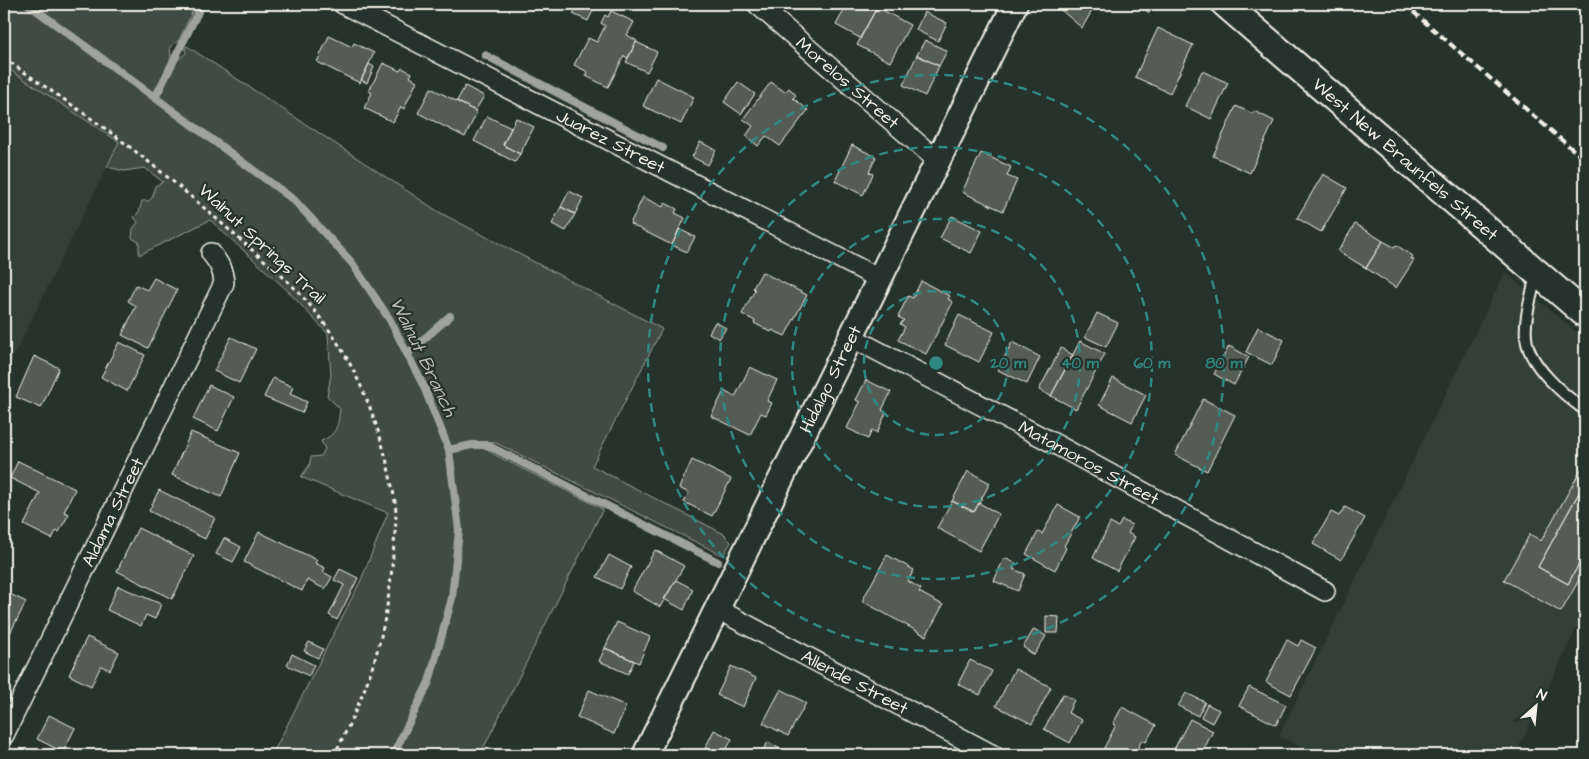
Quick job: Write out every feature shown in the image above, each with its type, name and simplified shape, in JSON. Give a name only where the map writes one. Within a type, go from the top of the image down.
[{"type":"main road","name":"West New Braunfels Street","points":[[1225,4],[1585,314]]},
{"type":"street","name":"Juarez Street","points":[[343,4],[880,279]]},
{"type":"street","name":"Morelos Street","points":[[756,4],[938,161]]},
{"type":"street","name":"Hidalgo Street","points":[[645,755],[1015,4]]},
{"type":"street","name":"Aldama Street","points":[[4,734],[224,283],[219,263],[211,253]]},
{"type":"street","name":"Matamoros Street","points":[[851,337],[1057,444],[1326,591]]},
{"type":"street","name":"Allende Street","points":[[717,609],[993,755]]},
{"type":"lane","points":[[1537,273],[1526,324],[1526,339],[1536,364],[1564,394],[1585,410]]},
{"type":"path","name":"Walnut Springs Trail","points":[[4,58],[138,153],[206,209],[308,302],[332,334],[351,365],[373,413],[390,477],[396,514],[390,591],[384,629],[366,690],[352,722],[334,755]]},
{"type":"shaded area","points":[[4,4],[196,4],[179,40],[170,47],[171,57],[178,60],[186,53],[185,49],[187,46],[439,212],[662,329],[592,466],[726,535],[731,542],[724,554],[722,555],[496,443],[489,442],[493,454],[603,509],[480,755],[272,755],[361,580],[388,513],[301,477],[309,466],[311,457],[321,456],[325,449],[321,441],[334,432],[338,420],[340,409],[327,396],[331,375],[328,334],[287,290],[210,220],[139,255],[139,242],[132,238],[133,229],[138,222],[134,217],[139,212],[142,201],[149,201],[153,196],[155,186],[163,182],[145,168],[124,171],[107,167],[119,142],[4,66]]},
{"type":"shaded area","points":[[4,66],[119,142],[4,376]]},
{"type":"shaded area","points":[[1505,272],[1585,339],[1585,611],[1515,755],[1317,755],[1279,736]]},
{"type":"building","points":[[456,4],[468,4],[466,9]]},
{"type":"building","points":[[578,4],[596,4],[588,21],[573,14]]},
{"type":"building","points":[[847,4],[857,4],[867,9],[869,5],[876,9],[860,38],[836,25]]},
{"type":"building","points":[[1054,4],[1096,4],[1082,28]]},
{"type":"building","points":[[1138,4],[1157,4],[1149,13]]},
{"type":"building","points":[[877,7],[910,25],[890,62],[857,45]]},
{"type":"building","points":[[611,11],[634,22],[627,35],[637,41],[628,58],[624,56],[608,87],[586,76],[588,72],[574,65],[588,38],[597,42],[605,26],[601,23],[605,15],[608,17]]},
{"type":"building","points":[[924,12],[947,23],[938,41],[916,30]]},
{"type":"building","points":[[1158,28],[1193,45],[1170,93],[1135,77]]},
{"type":"building","points":[[329,36],[352,47],[354,43],[374,53],[360,83],[317,62]]},
{"type":"building","points":[[925,40],[947,51],[939,66],[917,55]]},
{"type":"building","points":[[636,42],[657,52],[647,72],[626,62]]},
{"type":"building","points":[[917,55],[939,66],[925,96],[903,85]]},
{"type":"building","points":[[383,63],[400,71],[402,68],[412,73],[410,77],[417,81],[404,109],[401,107],[393,122],[364,108],[372,93],[369,91]]},
{"type":"building","points":[[369,64],[374,67],[367,83],[361,80]]},
{"type":"building","points":[[1202,71],[1228,83],[1211,119],[1185,106]]},
{"type":"building","points":[[656,78],[694,97],[681,124],[643,106]]},
{"type":"building","points":[[738,82],[755,94],[741,114],[724,102]]},
{"type":"building","points":[[771,82],[785,92],[789,88],[796,95],[793,98],[808,110],[780,146],[766,136],[758,146],[746,136],[753,126],[743,119]]},
{"type":"building","points":[[465,86],[484,96],[475,111],[457,101]]},
{"type":"building","points":[[431,88],[477,112],[465,137],[418,113]]},
{"type":"building","points":[[1236,106],[1253,114],[1254,111],[1274,121],[1250,173],[1213,156]]},
{"type":"building","points":[[487,116],[511,128],[503,145],[520,154],[515,162],[474,141]]},
{"type":"building","points":[[516,118],[534,127],[520,154],[503,145]]},
{"type":"building","points":[[700,142],[716,150],[708,165],[692,157]]},
{"type":"building","points":[[852,145],[876,157],[869,172],[873,174],[863,195],[835,181]]},
{"type":"building","points":[[981,153],[1011,167],[1007,176],[1017,180],[1003,211],[962,192]]},
{"type":"building","points":[[1323,174],[1347,188],[1321,232],[1297,218]]},
{"type":"building","points":[[569,191],[583,198],[575,214],[561,207]]},
{"type":"building","points":[[643,197],[663,207],[665,203],[677,209],[675,213],[685,218],[672,245],[630,224]]},
{"type":"building","points":[[561,207],[575,214],[566,231],[552,224]]},
{"type":"building","points":[[952,216],[982,231],[971,253],[940,238]]},
{"type":"building","points":[[1355,224],[1383,241],[1366,268],[1338,251]]},
{"type":"building","points":[[679,229],[695,237],[687,252],[672,245]]},
{"type":"building","points":[[1383,241],[1394,247],[1396,245],[1413,256],[1411,259],[1414,260],[1396,288],[1366,268]]},
{"type":"building","points":[[762,272],[807,295],[785,336],[772,330],[771,332],[742,314]]},
{"type":"building","points":[[154,278],[177,290],[148,348],[122,335],[136,306],[128,301],[136,285],[147,290]]},
{"type":"building","points":[[921,281],[950,296],[948,299],[953,302],[926,354],[898,340],[905,327],[900,324],[904,320],[898,317],[908,296],[913,298]]},
{"type":"building","points":[[1097,313],[1118,323],[1106,347],[1085,337]]},
{"type":"building","points":[[959,315],[994,332],[979,362],[945,345]]},
{"type":"building","points":[[715,322],[726,328],[719,339],[709,333]]},
{"type":"building","points":[[1258,327],[1284,340],[1272,365],[1246,352]]},
{"type":"building","points":[[231,337],[256,349],[239,383],[214,371]]},
{"type":"building","points":[[1080,341],[1105,354],[1076,409],[1051,396]]},
{"type":"building","points":[[119,342],[145,355],[127,391],[101,377]]},
{"type":"building","points":[[1012,342],[1040,357],[1027,384],[998,370]]},
{"type":"building","points":[[1229,346],[1249,357],[1234,385],[1214,374]]},
{"type":"building","points":[[1061,348],[1073,355],[1051,396],[1039,390]]},
{"type":"building","points":[[34,356],[59,368],[41,408],[16,397]]},
{"type":"building","points":[[750,367],[777,380],[767,401],[772,403],[766,415],[761,413],[750,435],[711,416],[724,391],[735,397]]},
{"type":"building","points":[[273,378],[293,387],[290,394],[307,402],[302,413],[264,397]]},
{"type":"building","points":[[1113,378],[1146,395],[1132,422],[1099,405]]},
{"type":"building","points":[[866,380],[891,392],[882,410],[886,413],[877,433],[872,430],[868,439],[847,428],[860,402],[856,400]]},
{"type":"building","points":[[209,385],[234,397],[218,431],[193,419]]},
{"type":"building","points":[[1203,399],[1235,415],[1207,471],[1175,455]]},
{"type":"building","points":[[191,432],[240,453],[221,497],[172,475]]},
{"type":"building","points":[[692,460],[731,479],[712,516],[684,502],[689,493],[679,488]]},
{"type":"building","points":[[18,461],[75,489],[64,512],[69,514],[59,532],[56,531],[52,539],[24,525],[40,493],[10,478]]},
{"type":"building","points":[[1582,468],[1585,469],[1585,482],[1538,567],[1568,584],[1585,553],[1585,569],[1561,612],[1504,580],[1530,534],[1541,541]]},
{"type":"building","points":[[968,471],[990,483],[974,512],[952,501]]},
{"type":"building","points":[[1585,482],[1585,553],[1568,584],[1538,567]]},
{"type":"building","points":[[159,490],[215,518],[205,539],[149,511]]},
{"type":"building","points":[[952,501],[974,512],[979,503],[999,514],[979,551],[937,528]]},
{"type":"building","points":[[1058,505],[1080,517],[1064,546],[1066,548],[1055,570],[1026,554],[1038,532],[1042,534]]},
{"type":"building","points":[[1345,507],[1365,518],[1341,560],[1313,544],[1331,512],[1339,516]]},
{"type":"building","points":[[1122,520],[1132,525],[1128,533],[1135,537],[1117,571],[1093,558],[1110,523],[1118,527]]},
{"type":"building","points":[[138,528],[194,556],[172,599],[117,571]]},
{"type":"building","points":[[259,532],[317,560],[315,563],[325,568],[323,572],[332,577],[325,589],[307,580],[302,591],[244,562]]},
{"type":"building","points":[[224,538],[241,547],[233,562],[216,554]]},
{"type":"building","points":[[655,550],[684,566],[660,607],[632,591]]},
{"type":"building","points":[[609,555],[631,567],[620,589],[597,577]]},
{"type":"building","points":[[887,555],[914,570],[908,581],[921,589],[919,592],[943,605],[926,636],[862,601]]},
{"type":"building","points":[[1004,558],[1016,563],[1013,569],[1025,574],[1018,591],[994,581]]},
{"type":"building","points":[[340,569],[358,578],[337,620],[329,615],[344,585],[334,580]]},
{"type":"building","points":[[676,580],[693,589],[684,610],[664,599]]},
{"type":"building","points":[[118,586],[161,604],[155,619],[146,615],[141,626],[107,610]]},
{"type":"building","points":[[4,591],[26,602],[10,633],[4,630]]},
{"type":"building","points":[[1046,616],[1059,617],[1058,633],[1046,633]]},
{"type":"building","points":[[617,622],[650,637],[639,663],[605,648]]},
{"type":"building","points":[[1034,629],[1046,636],[1034,655],[1023,647]]},
{"type":"building","points":[[87,637],[119,652],[110,670],[101,666],[91,686],[69,675]]},
{"type":"building","points":[[1287,640],[1298,646],[1301,640],[1316,648],[1291,695],[1266,682]]},
{"type":"building","points":[[309,642],[323,649],[318,658],[304,651]]},
{"type":"building","points":[[605,648],[634,661],[628,674],[599,661]]},
{"type":"building","points":[[292,654],[314,665],[309,676],[287,665]]},
{"type":"building","points":[[970,660],[992,671],[980,695],[958,684]]},
{"type":"building","points":[[731,666],[756,678],[743,707],[717,695]]},
{"type":"building","points":[[1015,669],[1051,687],[1032,724],[996,706]]},
{"type":"building","points":[[1249,687],[1286,705],[1276,725],[1239,706]]},
{"type":"building","points":[[781,689],[806,703],[788,736],[763,723]]},
{"type":"building","points":[[589,690],[626,706],[614,734],[577,717]]},
{"type":"building","points":[[1186,693],[1205,702],[1198,716],[1178,706]]},
{"type":"building","points":[[1063,694],[1074,700],[1068,713],[1082,720],[1070,743],[1044,729]]},
{"type":"building","points":[[1207,704],[1219,710],[1212,723],[1201,717]]},
{"type":"building","points":[[1122,707],[1156,725],[1146,742],[1142,740],[1134,755],[1113,755],[1103,750],[1116,725],[1113,724]]},
{"type":"building","points":[[49,715],[75,728],[63,752],[37,739]]},
{"type":"building","points":[[1190,719],[1213,731],[1201,755],[1171,755]]},
{"type":"building","points":[[714,730],[732,739],[725,752],[733,755],[702,755]]},
{"type":"building","points":[[768,742],[785,751],[783,755],[760,755]]},
{"type":"waterway","name":"Walnut Branch","points":[[28,4],[294,200],[352,263],[390,320],[424,387],[449,450],[459,530],[452,598],[429,682],[393,755]]},
{"type":"waterway","points":[[155,98],[202,4]]},
{"type":"waterway","points":[[485,55],[663,148]]},
{"type":"waterway","points":[[407,354],[450,316]]},
{"type":"waterway","points":[[449,450],[472,445],[487,445],[718,562]]},
{"type":"railway","points":[[1404,4],[1585,160]]}]
